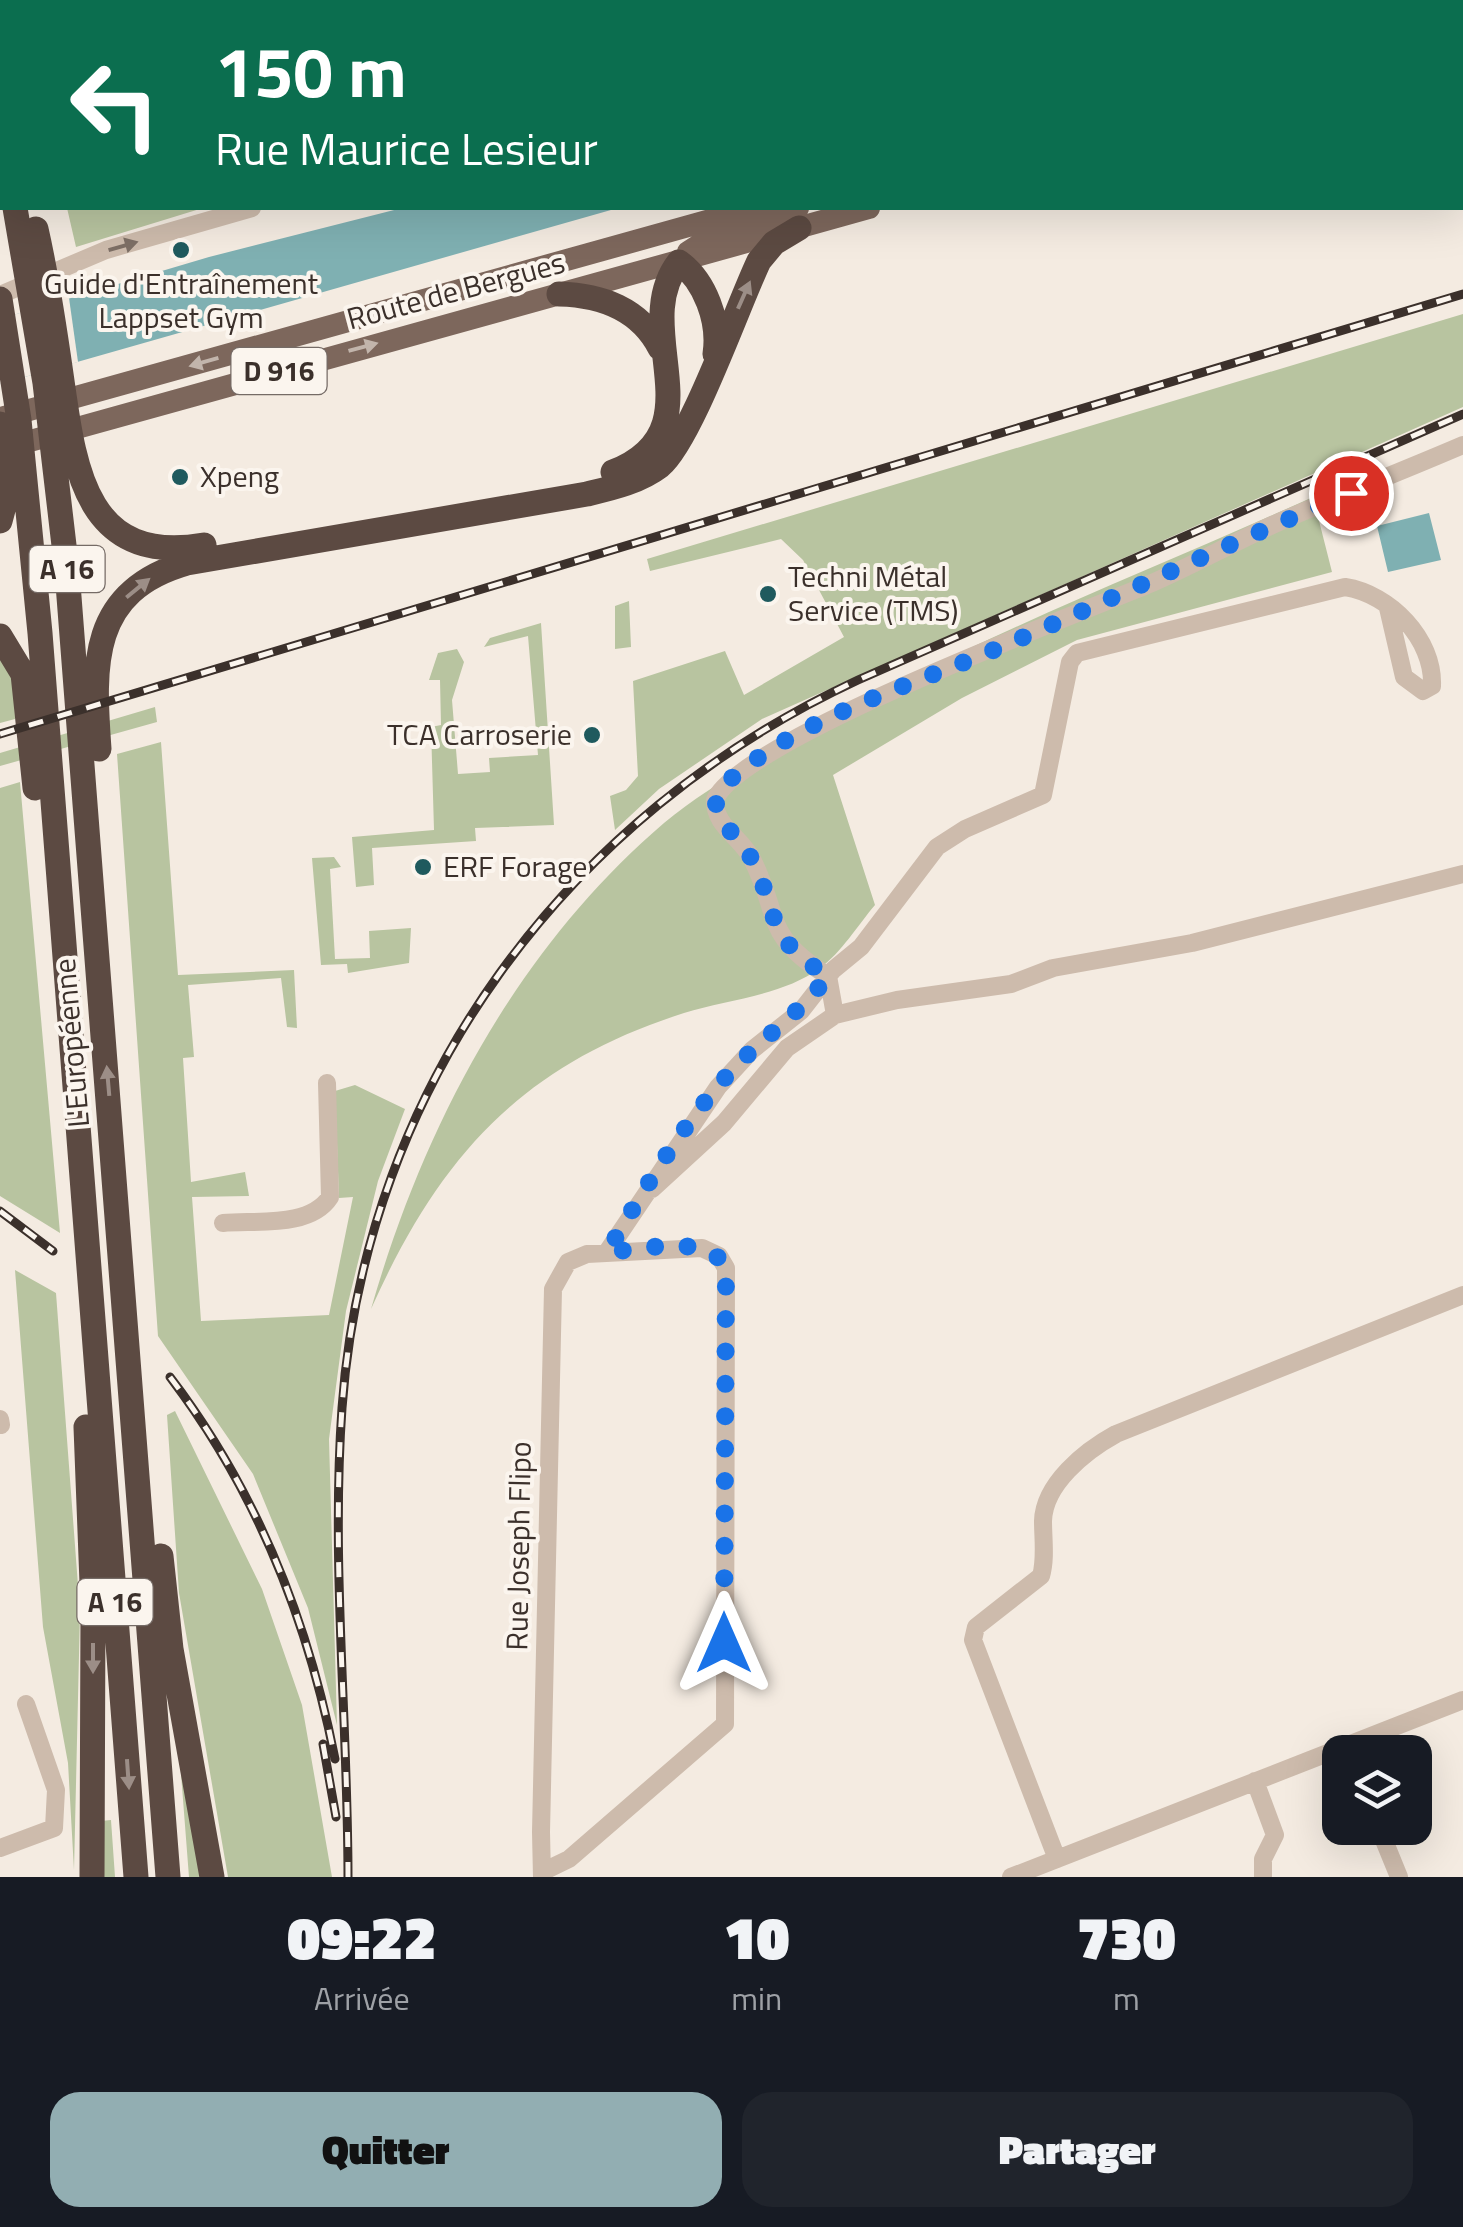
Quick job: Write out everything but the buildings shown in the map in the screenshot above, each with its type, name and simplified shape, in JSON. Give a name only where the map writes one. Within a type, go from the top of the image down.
[{"type":"highway","name":"A 16","points":[[16,210],[32,246],[64,458],[85,675]]},
{"type":"highway","points":[[31,210],[32,246]]},
{"type":"highway","points":[[85,675],[122,602],[147,581],[176,566],[587,494],[636,480],[660,466],[674,450],[759,261],[799,218]]},
{"type":"highway","points":[[64,458],[84,492],[120,532],[152,546],[186,548],[541,488],[613,472],[635,462],[656,438],[669,402],[660,323],[662,297],[679,262],[696,278],[714,323],[716,345],[708,378]]},
{"type":"highway","points":[[560,294],[591,296],[631,314],[653,336],[668,367]]},
{"type":"highway","name":"A 16","points":[[0,297],[35,688]]},
{"type":"highway","points":[[0,421],[16,474],[0,521]]},
{"type":"highway","points":[[0,636],[35,688]]},
{"type":"highway","name":"L'Européenne","points":[[85,675],[102,1019],[136,1372]]},
{"type":"highway","name":"L'Européenne","points":[[35,688],[70,1024],[87,1322]]},
{"type":"highway","name":"A 16","points":[[87,1322],[136,1877]]},
{"type":"highway","points":[[87,1322],[93,1609],[92,1877]]},
{"type":"highway","name":"A 16","points":[[136,1372],[168,1877]]},
{"type":"highway","points":[[136,1372],[169,1635],[212,1877]]},
{"type":"main road","name":"Route de Bergues","points":[[0,421],[746,210]]},
{"type":"main road","name":"Route de Bergues","points":[[0,449],[679,262],[799,218],[855,210]]},
{"type":"main road","points":[[601,250],[648,250],[679,262]]},
{"type":"street","points":[[0,297],[96,254],[245,210]]},
{"type":"street","points":[[834,1015],[828,976],[783,939],[770,916],[751,856],[720,822],[715,800],[728,781],[804,733],[886,693],[1155,582],[1264,529],[1463,445]]},
{"type":"street","points":[[607,1252],[640,1197],[726,1076],[796,1016],[828,976],[861,947],[937,848],[965,828],[1043,795],[1070,662],[1077,653],[1337,587],[1362,591],[1388,608]]},
{"type":"street","points":[[640,1197],[682,1165],[724,1124],[788,1048],[834,1015],[898,1000],[1012,984],[1071,964],[1192,942],[1463,874]]},
{"type":"street","points":[[223,1223],[308,1216],[323,1207],[330,1197],[327,1083]]},
{"type":"street","points":[[542,1875],[569,1859],[722,1730],[725,1722],[726,1268],[719,1256],[702,1248],[607,1252]]},
{"type":"street","name":"Rue Joseph Flipo","points":[[542,1875],[552,1298],[555,1282],[568,1262],[607,1252]]},
{"type":"street","points":[[1057,1859],[972,1640],[976,1627],[1041,1576],[1048,1496],[1088,1454],[1116,1434],[1463,1295]]},
{"type":"street","points":[[1381,1735],[1463,1700]]},
{"type":"street","points":[[0,1848],[54,1828],[56,1790],[26,1704]]},
{"type":"street","points":[[1012,1877],[1322,1758]]},
{"type":"street","points":[[1256,1781],[1275,1835],[1263,1859],[1263,1877]]},
{"type":"street","points":[[1386,1845],[1398,1877]]},
{"type":"green space","points":[[67,210],[196,210],[76,247]]},
{"type":"green space","points":[[1463,314],[1463,407],[762,719],[659,789],[615,830],[610,796],[626,790],[638,776],[633,681],[725,651],[744,695],[844,637],[803,560],[781,539],[650,571],[647,559]]},
{"type":"green space","points":[[1313,497],[1332,572],[1077,640],[962,698],[833,775],[875,905],[842,947],[820,968],[789,985],[684,1013],[627,1034],[531,1089],[457,1162],[397,1255],[371,1309],[418,1173],[482,1045],[520,984],[563,927],[611,873],[664,823],[754,762],[934,665]]},
{"type":"green space","points":[[629,601],[631,647],[615,649],[615,606]]},
{"type":"green space","points":[[541,623],[554,825],[475,828],[476,841],[372,848],[374,885],[356,887],[352,837],[434,830],[431,727],[441,725],[440,680],[429,680],[438,653],[457,649],[464,662],[452,700],[458,774],[490,772],[489,758],[538,755],[528,636],[484,647],[490,638]]},
{"type":"green space","points":[[0,654],[14,675],[15,719],[0,723]]},
{"type":"green space","points":[[155,707],[157,722],[0,766],[0,753]]},
{"type":"green space","points":[[161,742],[178,975],[294,970],[297,1028],[287,1027],[281,978],[188,985],[194,1057],[183,1058],[191,1182],[245,1172],[249,1196],[192,1197],[201,1321],[329,1315],[353,1197],[339,1198],[335,1091],[355,1085],[405,1109],[378,1181],[346,1311],[329,1439],[337,1725],[308,1608],[253,1474],[158,1336],[117,754]]},
{"type":"green space","points":[[20,782],[60,1233],[0,1196],[0,788]]},
{"type":"green space","points":[[334,857],[341,867],[330,869],[335,959],[370,958],[369,931],[411,928],[409,963],[348,973],[347,964],[321,965],[312,858]]},
{"type":"green space","points":[[15,1270],[56,1293],[80,1612],[74,1870],[68,1763],[43,1627]]},
{"type":"green space","points":[[175,1411],[262,1589],[302,1705],[332,1877],[228,1877],[179,1593],[167,1415]]},
{"type":"green space","points":[[177,1722],[204,1877],[189,1877]]},
{"type":"green space","points":[[111,1820],[115,1877],[99,1877],[101,1821]]},
{"type":"water","points":[[394,210],[611,210],[0,384],[0,319],[209,257]]},
{"type":"water","points":[[1429,513],[1441,560],[1388,572],[1377,526]]},
{"type":"pier","points":[[69,298],[78,362],[0,384],[0,319]]},
{"type":"railway","points":[[0,734],[1463,294]]},
{"type":"railway","points":[[348,1877],[339,1467],[342,1408],[359,1290],[391,1177],[439,1071],[500,974],[573,885],[658,805],[753,737],[858,680],[1463,414]]},
{"type":"railway","points":[[0,1211],[53,1251]]},
{"type":"railway","points":[[170,1377],[228,1465],[275,1558],[310,1657],[335,1759]]},
{"type":"railway","points":[[323,1744],[336,1817]]},
{"type":"place","name":"Guide d'Entraînement Lappset Gym","points":[[181,250]]},
{"type":"place","name":"Xpeng","points":[[180,477]]},
{"type":"place","name":"Techni Métal Service (TMS)","points":[[768,594]]},
{"type":"place","name":"TCA Carroserie","points":[[592,735]]},
{"type":"place","name":"ERF Forage","points":[[423,867]]},
{"type":"route","points":[[724,1643],[726,1268],[719,1256],[702,1248],[607,1252],[677,1140],[718,1086],[752,1050],[796,1016],[828,976],[806,962],[783,939],[770,916],[751,856],[720,822],[715,809],[719,790],[748,766],[804,733],[886,693],[1155,582],[1264,529],[1351,493]]}]
